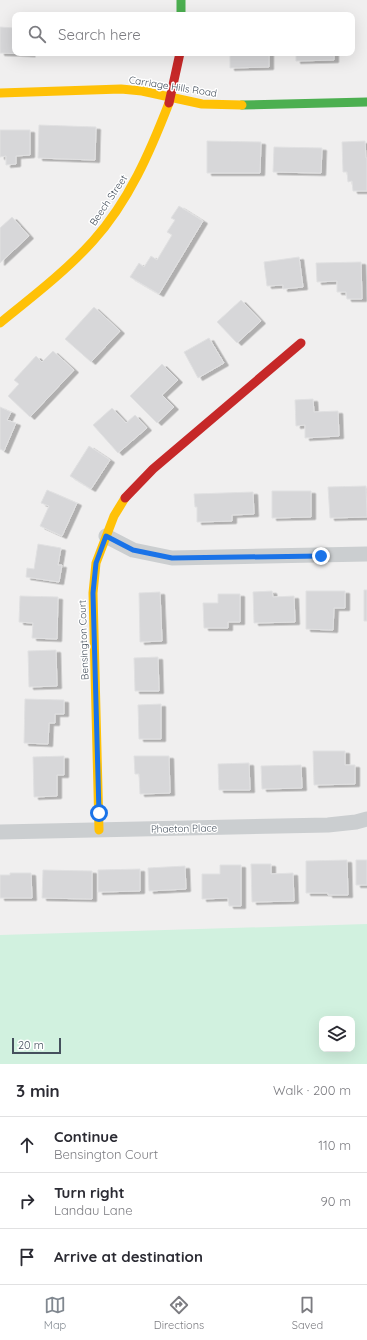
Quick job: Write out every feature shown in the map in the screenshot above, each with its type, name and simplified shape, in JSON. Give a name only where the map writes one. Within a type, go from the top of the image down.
[{"type":"street","points":[[181,0],[181,12]]},
{"type":"street","name":"Beech Street","points":[[0,323],[65,270],[94,240],[130,190],[151,149],[171,97],[179,56]]},
{"type":"street","name":"Carriage Hills Road","points":[[0,93],[121,89],[142,91],[202,104],[226,105],[367,102]]},
{"type":"street","name":"Bensington Court","points":[[99,830],[93,593],[96,563],[114,516],[127,495],[153,469],[301,343]]},
{"type":"street","points":[[106,536],[133,550],[172,558],[367,554]]},
{"type":"street","name":"Phaeton Place","points":[[0,832],[328,825],[356,822],[367,819]]},
{"type":"green space","points":[[367,924],[367,1064],[0,1064],[0,935]]},
{"type":"building","points":[[0,27],[12,28],[12,53],[0,53]]},
{"type":"building","points":[[230,56],[269,56],[269,67],[230,68]]},
{"type":"building","points":[[296,56],[334,56],[334,60],[296,61]]},
{"type":"building","points":[[39,125],[96,127],[95,160],[38,158]]},
{"type":"building","points":[[0,130],[30,130],[30,155],[16,156],[16,164],[6,165],[6,156],[0,157]]},
{"type":"building","points":[[207,141],[261,142],[260,173],[207,173]]},
{"type":"building","points":[[365,141],[367,158],[367,191],[353,191],[352,181],[348,182],[347,172],[343,172],[342,142]]},
{"type":"building","points":[[274,147],[322,148],[321,173],[273,172]]},
{"type":"building","points":[[179,206],[203,221],[159,294],[130,277],[139,263],[144,267],[151,256],[157,260],[172,235],[167,232],[175,220],[171,218]]},
{"type":"building","points":[[12,217],[29,236],[0,263],[0,228]]},
{"type":"building","points":[[299,257],[303,287],[283,289],[283,285],[267,286],[264,262]]},
{"type":"building","points":[[361,262],[362,299],[347,299],[346,292],[337,292],[337,281],[317,282],[316,263]]},
{"type":"building","points":[[241,300],[261,321],[237,343],[217,322]]},
{"type":"building","points":[[94,307],[120,331],[91,362],[65,339]]},
{"type":"building","points":[[209,338],[224,363],[198,378],[184,352]]},
{"type":"building","points":[[53,351],[74,370],[30,417],[8,396],[19,384],[14,380],[36,356],[42,362]]},
{"type":"building","points":[[162,364],[178,380],[162,395],[174,407],[157,423],[130,396]]},
{"type":"building","points":[[313,399],[314,412],[338,411],[339,436],[305,438],[305,425],[296,426],[295,400]]},
{"type":"building","points":[[0,407],[11,412],[7,420],[16,423],[4,451],[0,449]]},
{"type":"building","points":[[112,408],[126,423],[135,415],[147,428],[118,453],[93,425]]},
{"type":"building","points":[[89,446],[110,460],[91,489],[70,476]]},
{"type":"building","points":[[366,486],[367,517],[330,518],[328,487]]},
{"type":"building","points":[[47,490],[77,503],[62,536],[40,526],[49,506],[41,503]]},
{"type":"building","points":[[272,491],[311,491],[311,517],[272,518]]},
{"type":"building","points":[[253,492],[254,514],[232,515],[232,521],[197,522],[197,507],[195,507],[194,494]]},
{"type":"building","points":[[38,544],[61,548],[58,565],[62,565],[59,582],[26,577],[27,568],[34,569]]},
{"type":"building","points":[[364,590],[367,590],[367,621],[364,621]]},
{"type":"building","points":[[272,591],[273,597],[294,596],[295,622],[254,623],[253,592]]},
{"type":"building","points":[[306,591],[345,591],[345,608],[334,608],[333,630],[306,629]]},
{"type":"building","points":[[160,592],[162,641],[140,642],[139,593]]},
{"type":"building","points":[[218,594],[240,594],[240,622],[228,622],[228,628],[204,628],[203,603],[218,603]]},
{"type":"building","points":[[20,596],[58,597],[57,639],[32,638],[33,623],[19,622]]},
{"type":"building","points":[[56,650],[57,686],[29,687],[28,651]]},
{"type":"building","points":[[158,657],[159,691],[135,691],[134,658]]},
{"type":"building","points":[[25,699],[64,700],[64,714],[55,714],[55,723],[49,723],[48,744],[24,743]]},
{"type":"building","points":[[161,704],[161,739],[139,739],[138,705]]},
{"type":"building","points":[[313,751],[345,751],[345,765],[355,765],[355,784],[314,785]]},
{"type":"building","points":[[64,756],[64,775],[57,775],[57,796],[34,797],[33,757]]},
{"type":"building","points":[[134,756],[169,756],[170,793],[140,794],[139,774],[135,774]]},
{"type":"building","points":[[249,763],[250,790],[219,790],[218,764]]},
{"type":"building","points":[[301,765],[302,788],[262,789],[261,766]]},
{"type":"building","points":[[347,860],[348,895],[306,893],[306,861]]},
{"type":"building","points":[[356,860],[367,860],[367,885],[356,885]]},
{"type":"building","points":[[251,864],[271,864],[271,874],[293,873],[294,901],[252,902]]},
{"type":"building","points":[[220,865],[241,865],[241,906],[229,906],[228,898],[202,899],[202,874],[220,874]]},
{"type":"building","points":[[185,866],[186,889],[149,891],[148,868]]},
{"type":"building","points":[[140,869],[140,891],[98,892],[98,870]]},
{"type":"building","points":[[43,870],[92,871],[92,899],[42,898]]},
{"type":"building","points":[[10,873],[31,873],[32,898],[0,898],[0,875],[10,875]]},
{"type":"traffic: fast","points":[[181,0],[181,12]]},
{"type":"traffic: fast","points":[[242,105],[367,102]]},
{"type":"traffic: slow","points":[[0,93],[121,89],[142,91],[202,104],[242,105]]},
{"type":"traffic: slow","points":[[0,323],[72,263],[106,226],[128,193],[146,158],[169,103]]},
{"type":"traffic: slow","points":[[99,830],[93,593],[96,563],[114,516],[125,498]]},
{"type":"traffic: jam","points":[[169,103],[179,56]]},
{"type":"traffic: jam","points":[[125,498],[153,469],[301,343]]},
{"type":"route","points":[[99,813],[93,593],[96,563],[106,536],[133,550],[172,558],[321,556]]}]
